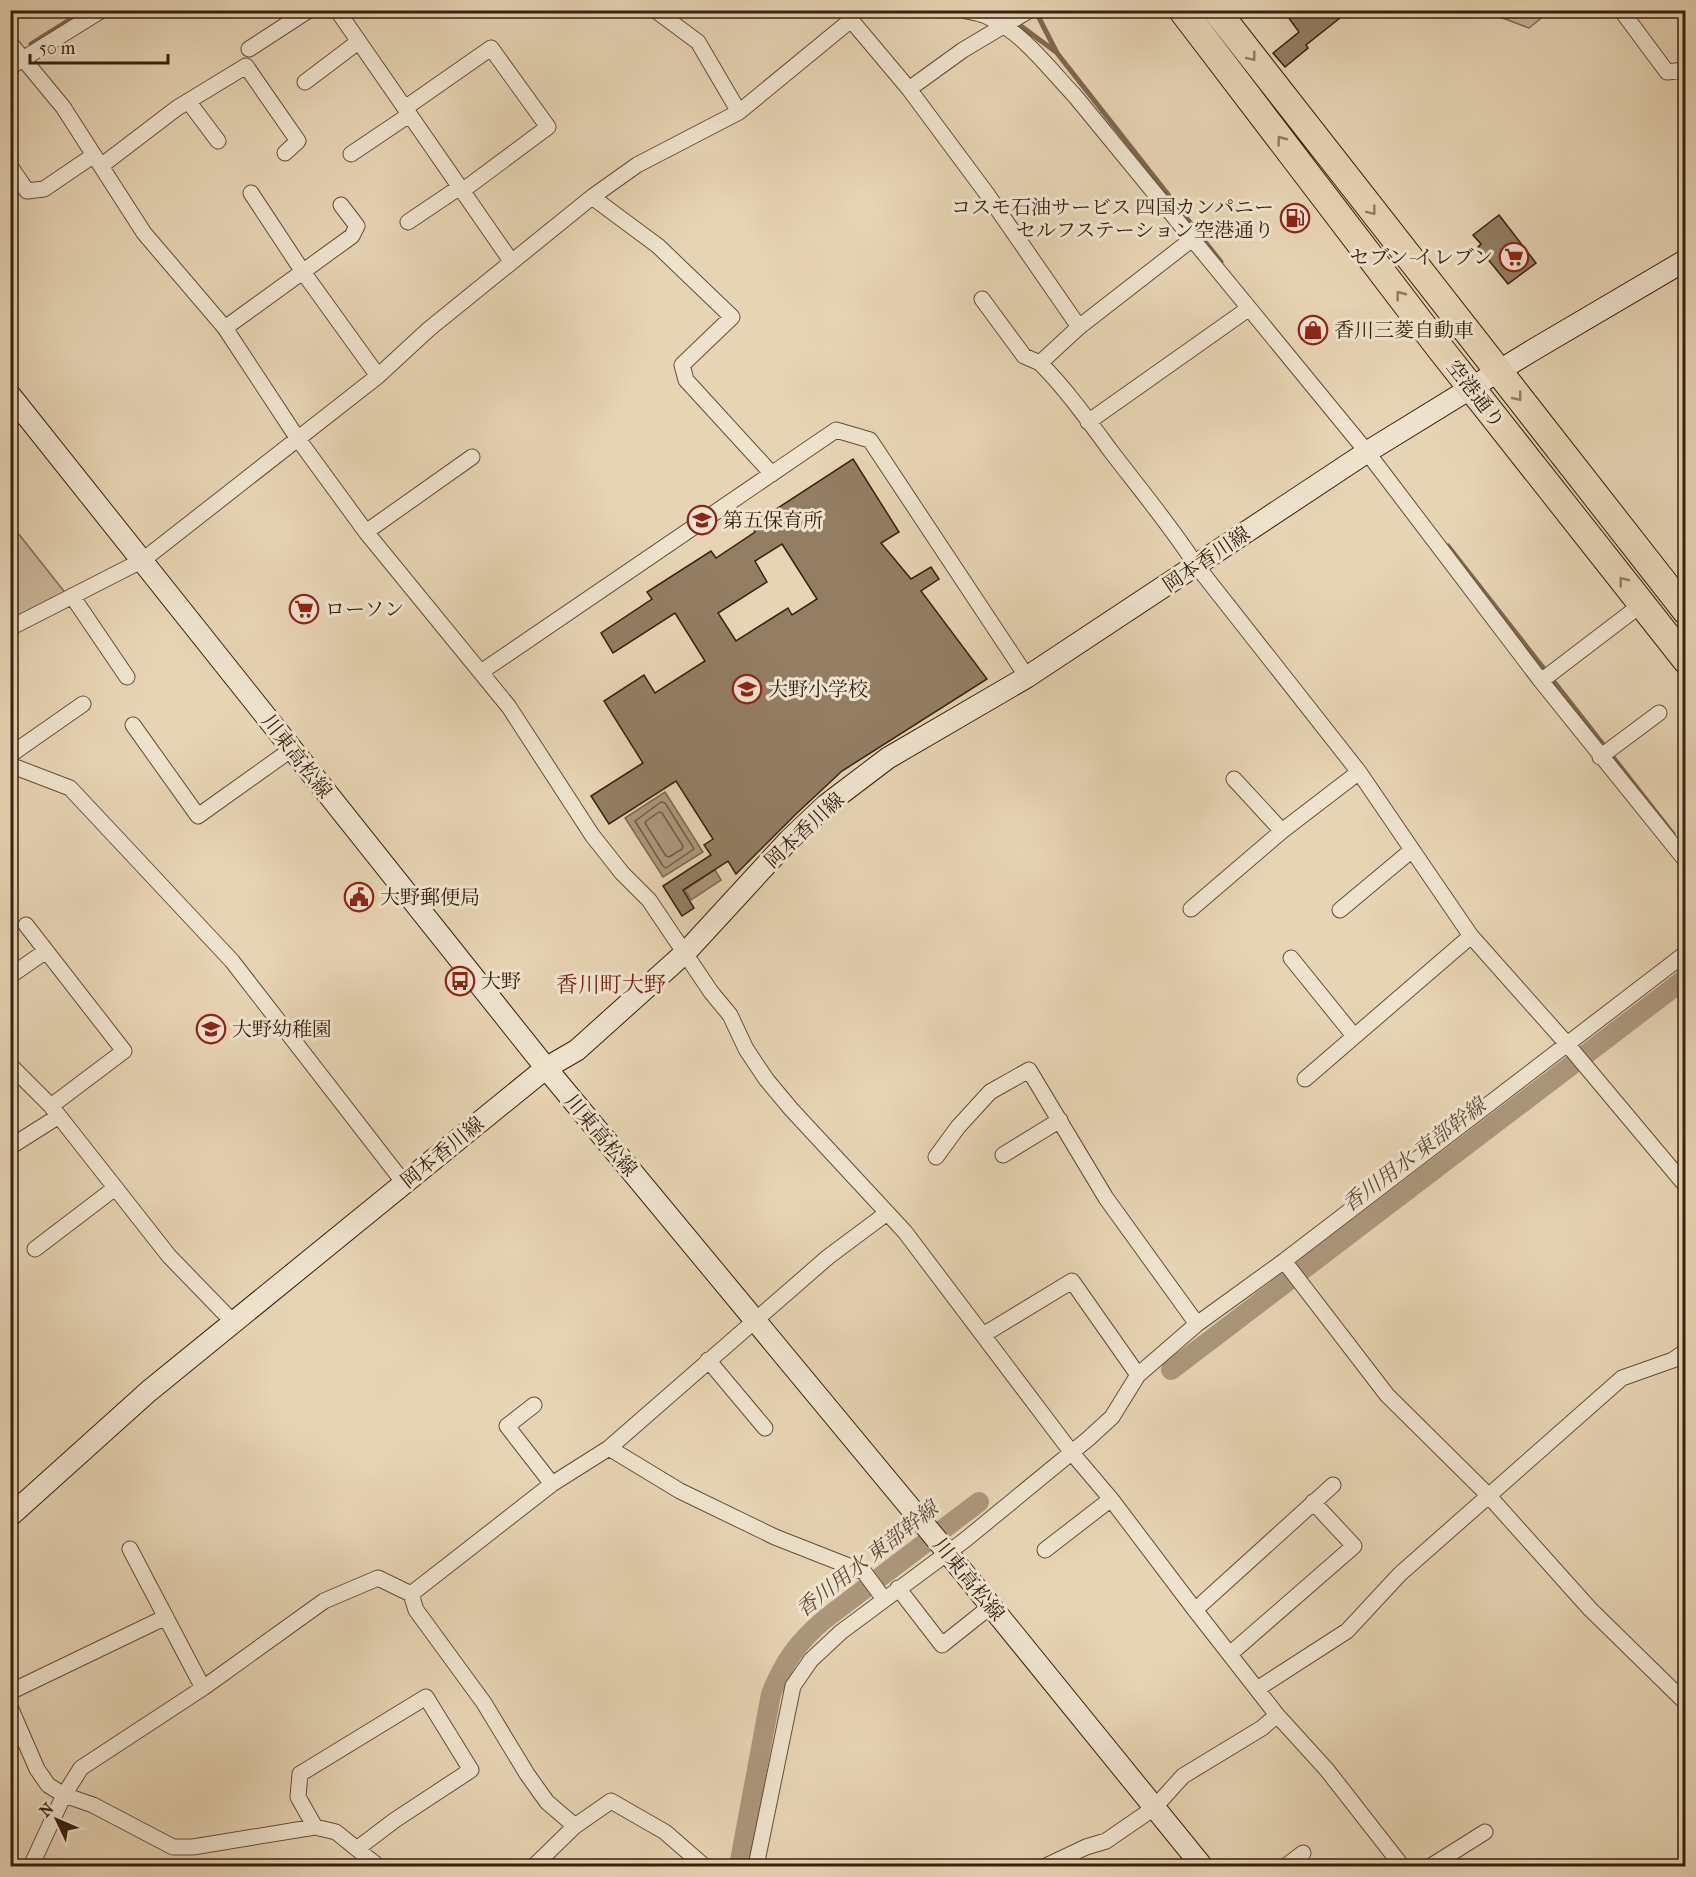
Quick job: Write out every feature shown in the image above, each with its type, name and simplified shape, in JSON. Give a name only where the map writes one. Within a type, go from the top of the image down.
[{"type":"highway","name":"空港通り","points":[[1182,10],[1471,388],[1686,660]]},
{"type":"highway","name":"空港通り","points":[[1216,10],[1686,611]]},
{"type":"main road","name":"岡本香川線","points":[[10,1516],[149,1391],[546,1068],[577,1050],[686,952],[789,840],[826,805],[888,758],[1027,677],[1367,452],[1498,371],[1686,260]]},
{"type":"main road","name":"川東高松線","points":[[10,395],[546,1068],[947,1552],[1202,1866]]},
{"type":"street","points":[[17,63],[102,10]]},
{"type":"street","points":[[249,50],[309,10]]},
{"type":"street","points":[[337,10],[511,261]]},
{"type":"street","points":[[655,10],[698,42],[739,112]]},
{"type":"street","points":[[963,10],[984,16],[1004,26],[1076,96],[1191,240],[1367,452],[1541,680],[1686,861]]},
{"type":"street","points":[[909,89],[963,50],[1030,10]]},
{"type":"street","points":[[1507,10],[1515,10]]},
{"type":"street","points":[[1621,10],[1667,72],[1685,71]]},
{"type":"street","points":[[10,628],[143,560],[378,376],[429,329],[592,196],[637,165],[739,112],[852,15],[987,194],[1079,327]]},
{"type":"street","points":[[305,82],[358,42]]},
{"type":"street","points":[[10,43],[17,63],[63,108],[144,233],[225,328],[298,439],[366,532],[509,707],[592,835],[622,873],[649,900],[711,992],[730,1015],[746,1049],[766,1078],[791,1109],[905,1232],[1072,1453],[1111,1499],[1195,1610],[1277,1714],[1327,1770],[1402,1866]]},
{"type":"street","points":[[351,154],[491,48],[548,127],[461,189],[408,222]]},
{"type":"street","points":[[10,166],[27,191],[44,189],[98,161],[188,101],[246,66],[298,141],[285,153]]},
{"type":"street","points":[[188,101],[218,141]]},
{"type":"street","points":[[250,193],[303,272],[378,376]]},
{"type":"street","points":[[592,196],[658,246],[732,317],[682,364],[686,380],[772,474]]},
{"type":"street","points":[[225,328],[352,236],[357,226],[341,205]]},
{"type":"street","points":[[1040,363],[1079,327],[1191,240]]},
{"type":"street","points":[[982,299],[1024,356],[1040,363],[1089,422],[1179,539],[1196,565],[1359,772],[1471,936],[1567,1044],[1686,1186]]},
{"type":"street","points":[[1089,422],[1248,309]]},
{"type":"street","points":[[481,672],[836,430],[870,440],[1027,677]]},
{"type":"street","points":[[366,532],[472,457]]},
{"type":"street","points":[[72,596],[127,677]]},
{"type":"street","points":[[1541,680],[1642,604]]},
{"type":"street","points":[[10,755],[83,704]]},
{"type":"street","points":[[1601,756],[1659,713]]},
{"type":"street","points":[[133,725],[198,816],[292,749]]},
{"type":"street","points":[[10,765],[70,788],[232,961],[404,1183]]},
{"type":"street","points":[[1191,909],[1282,831],[1359,772]]},
{"type":"street","points":[[1234,779],[1282,831]]},
{"type":"street","points":[[1340,910],[1413,850]]},
{"type":"street","points":[[10,1147],[124,1051],[26,925]]},
{"type":"street","points":[[1305,1079],[1471,936]]},
{"type":"street","points":[[10,976],[46,951]]},
{"type":"street","points":[[756,1866],[793,1686],[811,1660],[841,1632],[981,1527],[1072,1453],[1112,1417],[1138,1375],[1197,1324],[1284,1261],[1686,953]]},
{"type":"street","points":[[1291,958],[1354,1036]]},
{"type":"street","points":[[10,1065],[55,1111],[169,1257],[233,1322]]},
{"type":"street","points":[[936,1157],[958,1127],[990,1092],[1029,1070],[1106,1198],[1197,1324]]},
{"type":"street","points":[[1003,1155],[1060,1120]]},
{"type":"street","points":[[35,1249],[115,1188]]},
{"type":"street","points":[[411,1594],[552,1484],[609,1448],[828,1257],[887,1213]]},
{"type":"street","points":[[1284,1261],[1387,1395],[1488,1495],[1590,1609],[1686,1703]]},
{"type":"street","points":[[983,1335],[1072,1281],[1138,1375]]},
{"type":"street","points":[[1257,1689],[1347,1631],[1400,1574],[1622,1378],[1673,1360],[1686,1352]]},
{"type":"street","points":[[708,1360],[765,1428]]},
{"type":"street","points":[[534,1405],[507,1426],[552,1484]]},
{"type":"street","points":[[609,1448],[680,1491],[764,1532],[864,1572],[884,1598]]},
{"type":"street","points":[[1195,1610],[1333,1485]]},
{"type":"street","points":[[1045,1550],[1111,1499]]},
{"type":"street","points":[[1230,1654],[1354,1546],[1314,1502]]},
{"type":"street","points":[[130,1549],[203,1688]]},
{"type":"street","points":[[31,1866],[64,1796],[81,1768],[203,1688],[324,1601],[378,1578],[411,1594],[416,1610],[484,1703],[547,1802],[575,1826]]},
{"type":"street","points":[[898,1588],[942,1645],[991,1606]]},
{"type":"street","points":[[10,1692],[166,1617]]},
{"type":"street","points":[[315,1827],[298,1797],[300,1774],[426,1697],[471,1770],[358,1848]]},
{"type":"street","points":[[10,1707],[37,1768],[48,1785],[64,1796],[93,1805],[173,1847],[315,1827],[336,1832],[378,1866]]},
{"type":"street","points":[[1046,1866],[1086,1847],[1106,1841],[1154,1808],[1183,1776],[1262,1728],[1277,1714]]},
{"type":"street","points":[[534,1866],[575,1826],[611,1801],[665,1832],[704,1866]]},
{"type":"street","points":[[1431,1866],[1485,1832]]},
{"type":"street","points":[[1286,1866],[1303,1853]]},
{"type":"shaded area","points":[[1484,11],[1550,11],[1529,28]]},
{"type":"shaded area","points":[[10,523],[67,595],[10,623]]},
{"type":"water","points":[[665,792],[703,852],[663,877],[625,818]]},
{"type":"water","points":[[715,870],[721,880],[691,900],[685,890]]},
{"type":"building","points":[[1283,10],[1350,10],[1306,45],[1308,48],[1285,67],[1273,53],[1299,32]]},
{"type":"building","points":[[1499,215],[1536,263],[1508,284],[1478,247],[1481,244],[1473,235]]},
{"type":"building","name":"大野小学校","points":[[853,459],[899,532],[881,543],[911,579],[931,567],[939,579],[921,591],[987,679],[842,771],[736,874],[728,861],[683,890],[694,908],[682,916],[663,886],[711,855],[704,845],[713,839],[676,781],[609,824],[591,796],[643,763],[604,701],[644,675],[655,693],[705,661],[675,613],[613,653],[601,633],[652,599],[647,592],[711,551],[716,558],[755,532],[750,523],[763,514],[764,517]],"holes":[[[782,544],[817,599],[792,615],[788,608],[736,641],[718,613],[767,582],[755,561]]]},
{"type":"waterway","points":[[31,44],[85,10]]},
{"type":"waterway","points":[[997,10],[1056,52]]},
{"type":"waterway","points":[[1035,10],[1057,53],[1221,262]]},
{"type":"waterway","points":[[1448,546],[1673,834]]},
{"type":"waterway","name":"香川用水 東部幹線","points":[[1171,1370],[1686,978]]},
{"type":"waterway","name":"香川用水 東部幹線","points":[[739,1866],[771,1694],[787,1662],[799,1644],[825,1619],[979,1502]]},
{"type":"place","name":"コスモ石油サービス 四国カンパニー セルフステーション空港通り","points":[[1295,218]]},
{"type":"place","name":"セブン-イレブン","points":[[1514,257]]},
{"type":"place","name":"香川三菱自動車","points":[[1313,330]]},
{"type":"place","name":"第五保育所","points":[[702,520]]},
{"type":"place","name":"ローソン","points":[[304,609]]},
{"type":"place","name":"大野小学校","points":[[747,689]]},
{"type":"place","name":"大野郵便局","points":[[359,897]]},
{"type":"place","name":"大野","points":[[460,981]]},
{"type":"place","name":"大野幼稚園","points":[[211,1029]]},
{"type":"district","name":"香川町大野","points":[[611,984]]}]
